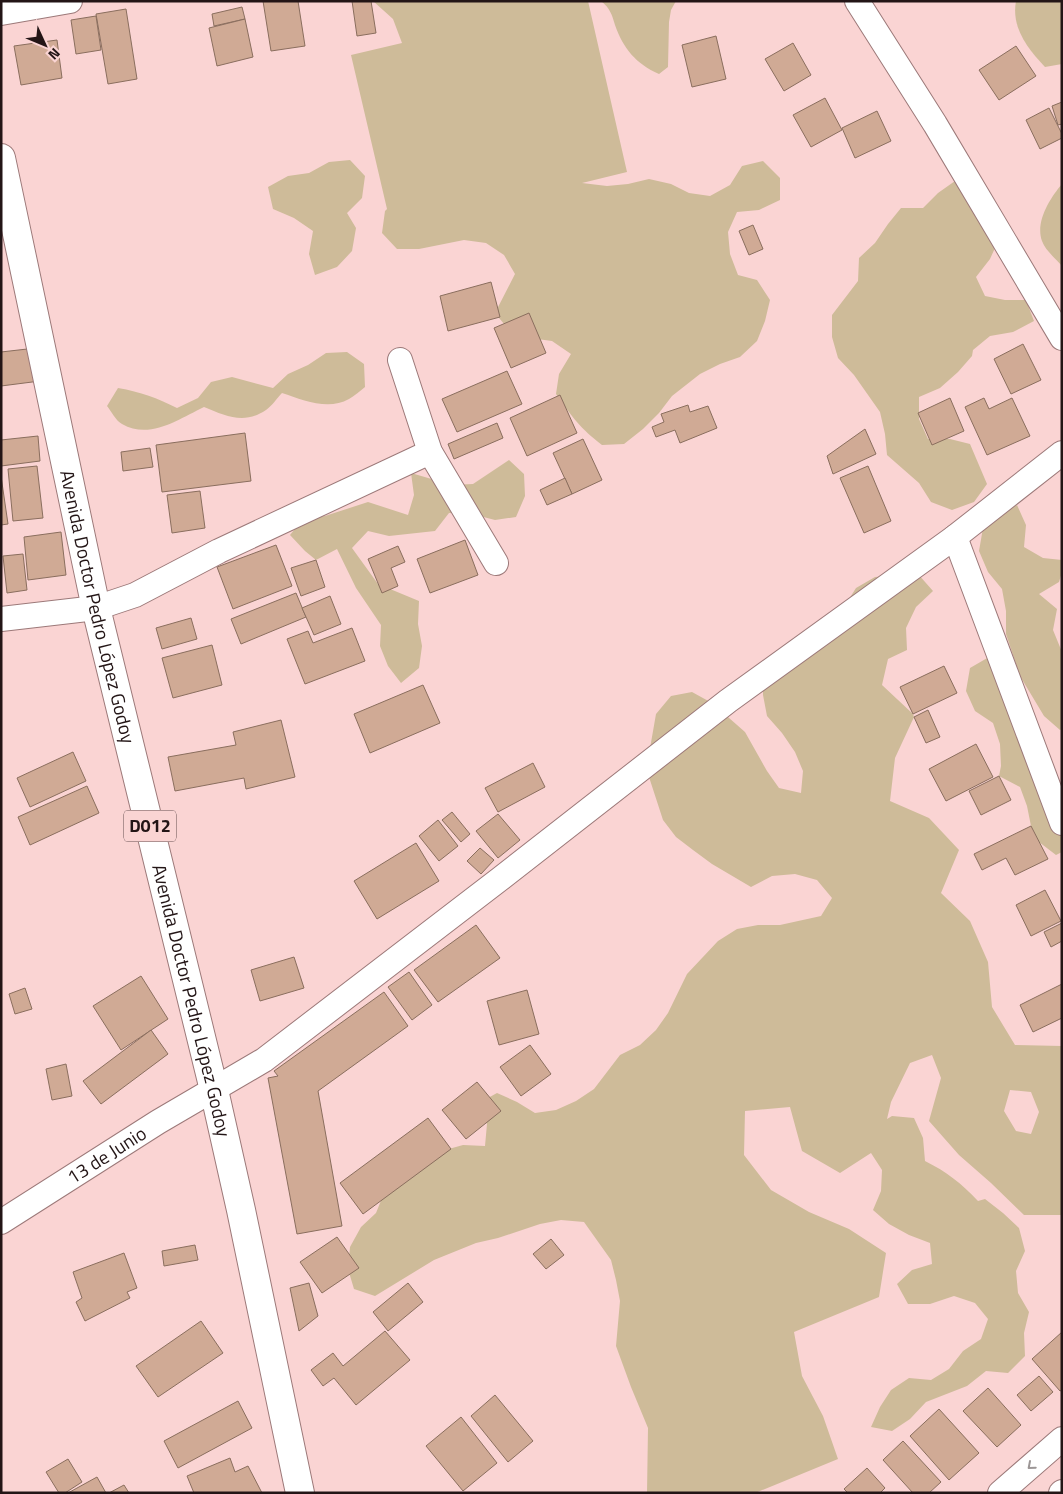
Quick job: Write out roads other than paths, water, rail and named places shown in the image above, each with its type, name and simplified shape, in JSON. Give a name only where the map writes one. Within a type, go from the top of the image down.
[{"type":"main road","name":"Avenida Doctor Pedro López Godoy","points":[[1,158],[7,212],[96,608],[214,1090],[241,1210],[298,1492]]},
{"type":"street","points":[[1,13],[70,1]]},
{"type":"street","points":[[857,1],[935,124],[1062,338]]},
{"type":"street","points":[[400,360],[430,452],[496,564]]},
{"type":"street","points":[[1,619],[96,608],[135,595],[219,551],[430,452]]},
{"type":"street","name":"13 de Junio","points":[[1,1222],[158,1122],[264,1060],[500,880],[728,701],[955,537],[1062,453]]},
{"type":"street","points":[[955,537],[1062,823]]},
{"type":"street","points":[[1000,1493],[1062,1439]]}]
